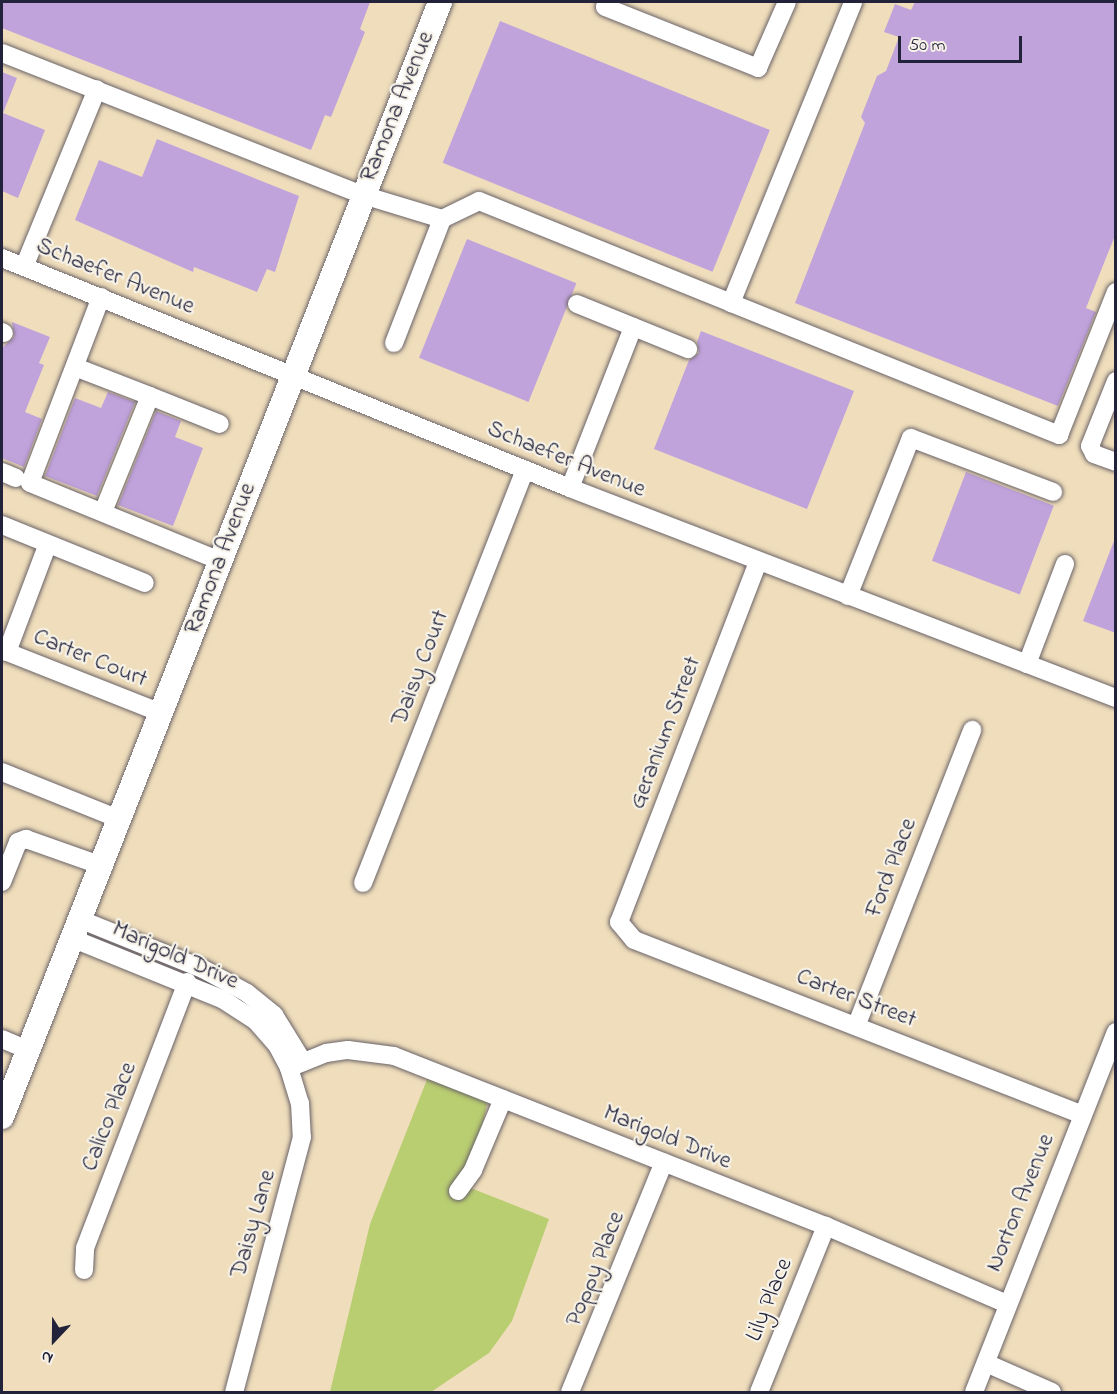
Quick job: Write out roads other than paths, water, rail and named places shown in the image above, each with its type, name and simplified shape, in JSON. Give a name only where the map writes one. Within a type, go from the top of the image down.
[{"type":"main road","name":"Ramona Avenue","points":[[3,1107],[28,1050],[161,714],[440,2]]},
{"type":"street","points":[[601,3],[758,68],[787,2]]},
{"type":"street","points":[[731,303],[852,2]]},
{"type":"street","points":[[2,53],[363,195],[442,219]]},
{"type":"street","points":[[24,267],[98,89]]},
{"type":"street","points":[[393,343],[442,219],[479,201],[1059,435],[1116,292]]},
{"type":"street","name":"Schaefer Avenue","points":[[2,258],[293,373],[570,488],[1116,698]]},
{"type":"street","points":[[101,297],[30,483],[220,561]]},
{"type":"street","points":[[576,304],[688,349]]},
{"type":"street","points":[[570,488],[633,327]]},
{"type":"street","points":[[75,367],[220,424]]},
{"type":"street","points":[[1116,381],[1090,446],[1094,454],[1116,462]]},
{"type":"street","points":[[103,512],[150,396]]},
{"type":"street","points":[[848,596],[911,438],[1053,492]]},
{"type":"street","name":"Daisy Court","points":[[363,883],[525,470]]},
{"type":"street","points":[[2,525],[47,546],[145,583]]},
{"type":"street","points":[[3,650],[47,546]]},
{"type":"street","name":"Geranium Street","points":[[619,922],[758,562]]},
{"type":"street","points":[[1027,664],[1065,564]]},
{"type":"street","name":"Carter Court","points":[[3,650],[161,714]]},
{"type":"street","name":"Ford Place","points":[[857,1024],[972,730]]},
{"type":"street","points":[[2,772],[118,819]]},
{"type":"street","points":[[2,882],[18,842],[26,839],[100,865]]},
{"type":"street","name":"Carter Street","points":[[619,922],[634,940],[857,1024],[1082,1115]]},
{"type":"street","name":"Marigold Drive","points":[[75,929],[187,982],[256,1021],[296,1065]]},
{"type":"street","name":"Marigold Drive","points":[[75,929],[203,969],[247,993],[280,1022],[296,1065]]},
{"type":"street","name":"Calico Place","points":[[84,1270],[85,1248],[187,982]]},
{"type":"street","name":"Norton Avenue","points":[[974,1392],[1116,1032]]},
{"type":"street","points":[[2,1039],[28,1050]]},
{"type":"street","name":"Marigold Drive","points":[[296,1065],[348,1050],[394,1056],[826,1226],[1007,1304]]},
{"type":"street","name":"Daisy Lane","points":[[234,1392],[302,1137],[296,1065]]},
{"type":"street","points":[[458,1191],[473,1170],[503,1098]]},
{"type":"street","name":"Poppy Place","points":[[570,1392],[664,1162]]},
{"type":"street","name":"Lily Place","points":[[759,1392],[826,1226]]},
{"type":"street","points":[[986,1363],[1052,1392]]}]
